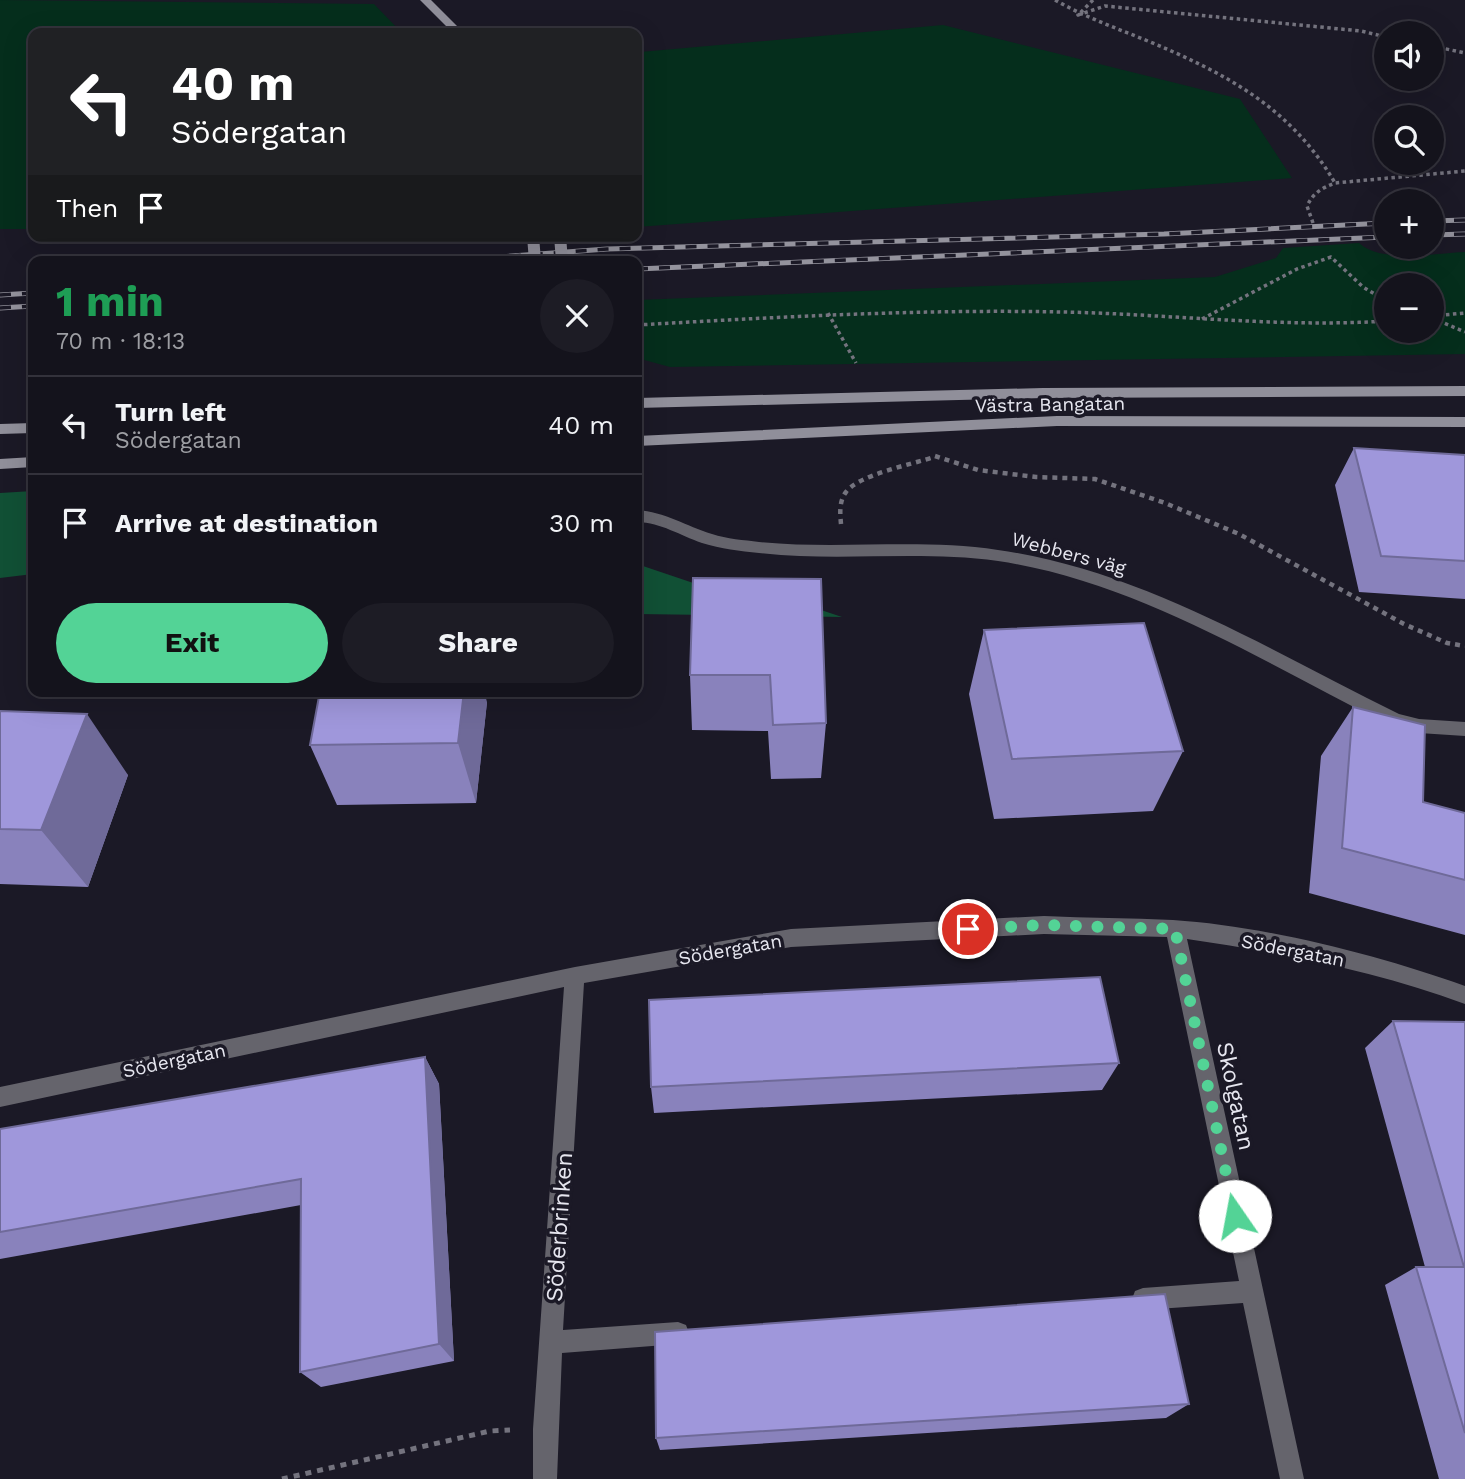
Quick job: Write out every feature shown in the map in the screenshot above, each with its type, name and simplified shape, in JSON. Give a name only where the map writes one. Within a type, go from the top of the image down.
[{"type":"street","points":[[425,0],[453,28]]},
{"type":"street","name":"Västra Bangatan","points":[[642,403],[1043,393],[1465,391]]},
{"type":"street","name":"Västra Bangatan","points":[[642,441],[1057,421],[1465,422]]},
{"type":"street","points":[[0,429],[28,428]]},
{"type":"street","points":[[0,464],[28,462]]},
{"type":"street","name":"Webbers väg","points":[[642,516],[661,516],[706,538],[764,548],[950,550],[1002,556],[1072,572],[1138,594],[1395,720],[1419,726],[1465,729]]},
{"type":"street","name":"Södergatan","points":[[0,1097],[575,976],[791,938],[1044,925],[1175,929],[1292,946],[1429,982],[1465,995]]},
{"type":"street","name":"Skolgatan","points":[[1175,929],[1292,1479]]},
{"type":"street","name":"Söderbrinken","points":[[545,1479],[545,1430],[575,976]]},
{"type":"street","points":[[1127,1300],[1251,1291]]},
{"type":"street","points":[[551,1342],[702,1331]]},
{"type":"path","points":[[1055,0],[1078,15],[1123,31],[1241,85],[1291,120],[1335,183]]},
{"type":"path","points":[[1078,15],[1093,0]]},
{"type":"path","points":[[1078,15],[1105,6],[1374,34]]},
{"type":"path","points":[[1444,49],[1465,53]]},
{"type":"path","points":[[1313,223],[1307,206],[1310,197],[1321,188],[1335,183],[1465,171]]},
{"type":"path","points":[[1202,319],[1223,311],[1309,262],[1331,257],[1374,293]]},
{"type":"path","points":[[642,325],[828,313],[1060,312],[1277,324],[1374,321]]},
{"type":"path","points":[[828,313],[856,363]]},
{"type":"path","points":[[1444,316],[1465,313]]},
{"type":"path","points":[[1444,322],[1465,332]]},
{"type":"path","points":[[925,448],[935,457],[978,470],[1036,477],[1095,479],[1153,499],[1239,534],[1404,624],[1447,643],[1465,646]]},
{"type":"path","points":[[846,550],[840,520],[844,493],[850,484],[935,457]]},
{"type":"path","points":[[282,1479],[490,1431],[545,1430]]},
{"type":"green space","points":[[0,0],[374,4],[397,28],[28,28],[28,229],[0,229]]},
{"type":"green space","points":[[943,25],[1240,99],[1292,178],[642,227],[642,52]]},
{"type":"green space","points":[[1359,243],[1374,251],[1374,259],[1444,259],[1444,254],[1465,252],[1465,354],[670,367],[642,359],[642,300],[1215,277],[1276,258],[1283,248]]},
{"type":"green space","points":[[28,491],[28,575],[0,578],[0,493]]},
{"type":"green space","points":[[642,566],[717,591],[779,596],[842,617],[642,614]]},
{"type":"building","points":[[1354,448],[1465,455],[1465,561],[1381,556]]},
{"type":"building","points":[[693,578],[821,579],[826,723],[773,725],[770,675],[690,675]]},
{"type":"building","points":[[1144,623],[1183,751],[1012,759],[984,630]]},
{"type":"building","points":[[319,697],[463,697],[458,743],[310,745]]},
{"type":"building","points":[[1353,707],[1425,725],[1423,802],[1465,813],[1465,880],[1342,848]]},
{"type":"building","points":[[0,711],[87,714],[41,830],[0,829]]},
{"type":"building","points":[[1100,977],[1119,1063],[651,1087],[649,1000]]},
{"type":"building","points":[[1393,1021],[1465,1022],[1465,1433],[1416,1267],[1464,1267]]},
{"type":"building","points":[[425,1057],[439,1344],[300,1372],[301,1179],[0,1232],[0,1129]]},
{"type":"building","points":[[1165,1294],[1189,1404],[656,1438],[655,1332]]},
{"type":"railway","points":[[1444,221],[1465,220]]},
{"type":"railway","points":[[512,256],[607,249],[1164,234],[1374,224]]},
{"type":"railway","points":[[1444,235],[1465,234]]},
{"type":"railway","points":[[642,269],[1374,238]]},
{"type":"railway","points":[[0,295],[28,293]]},
{"type":"railway","points":[[0,308],[28,306]]},
{"type":"route","points":[[968,929],[1044,925],[1175,929],[1235,1216]]}]
